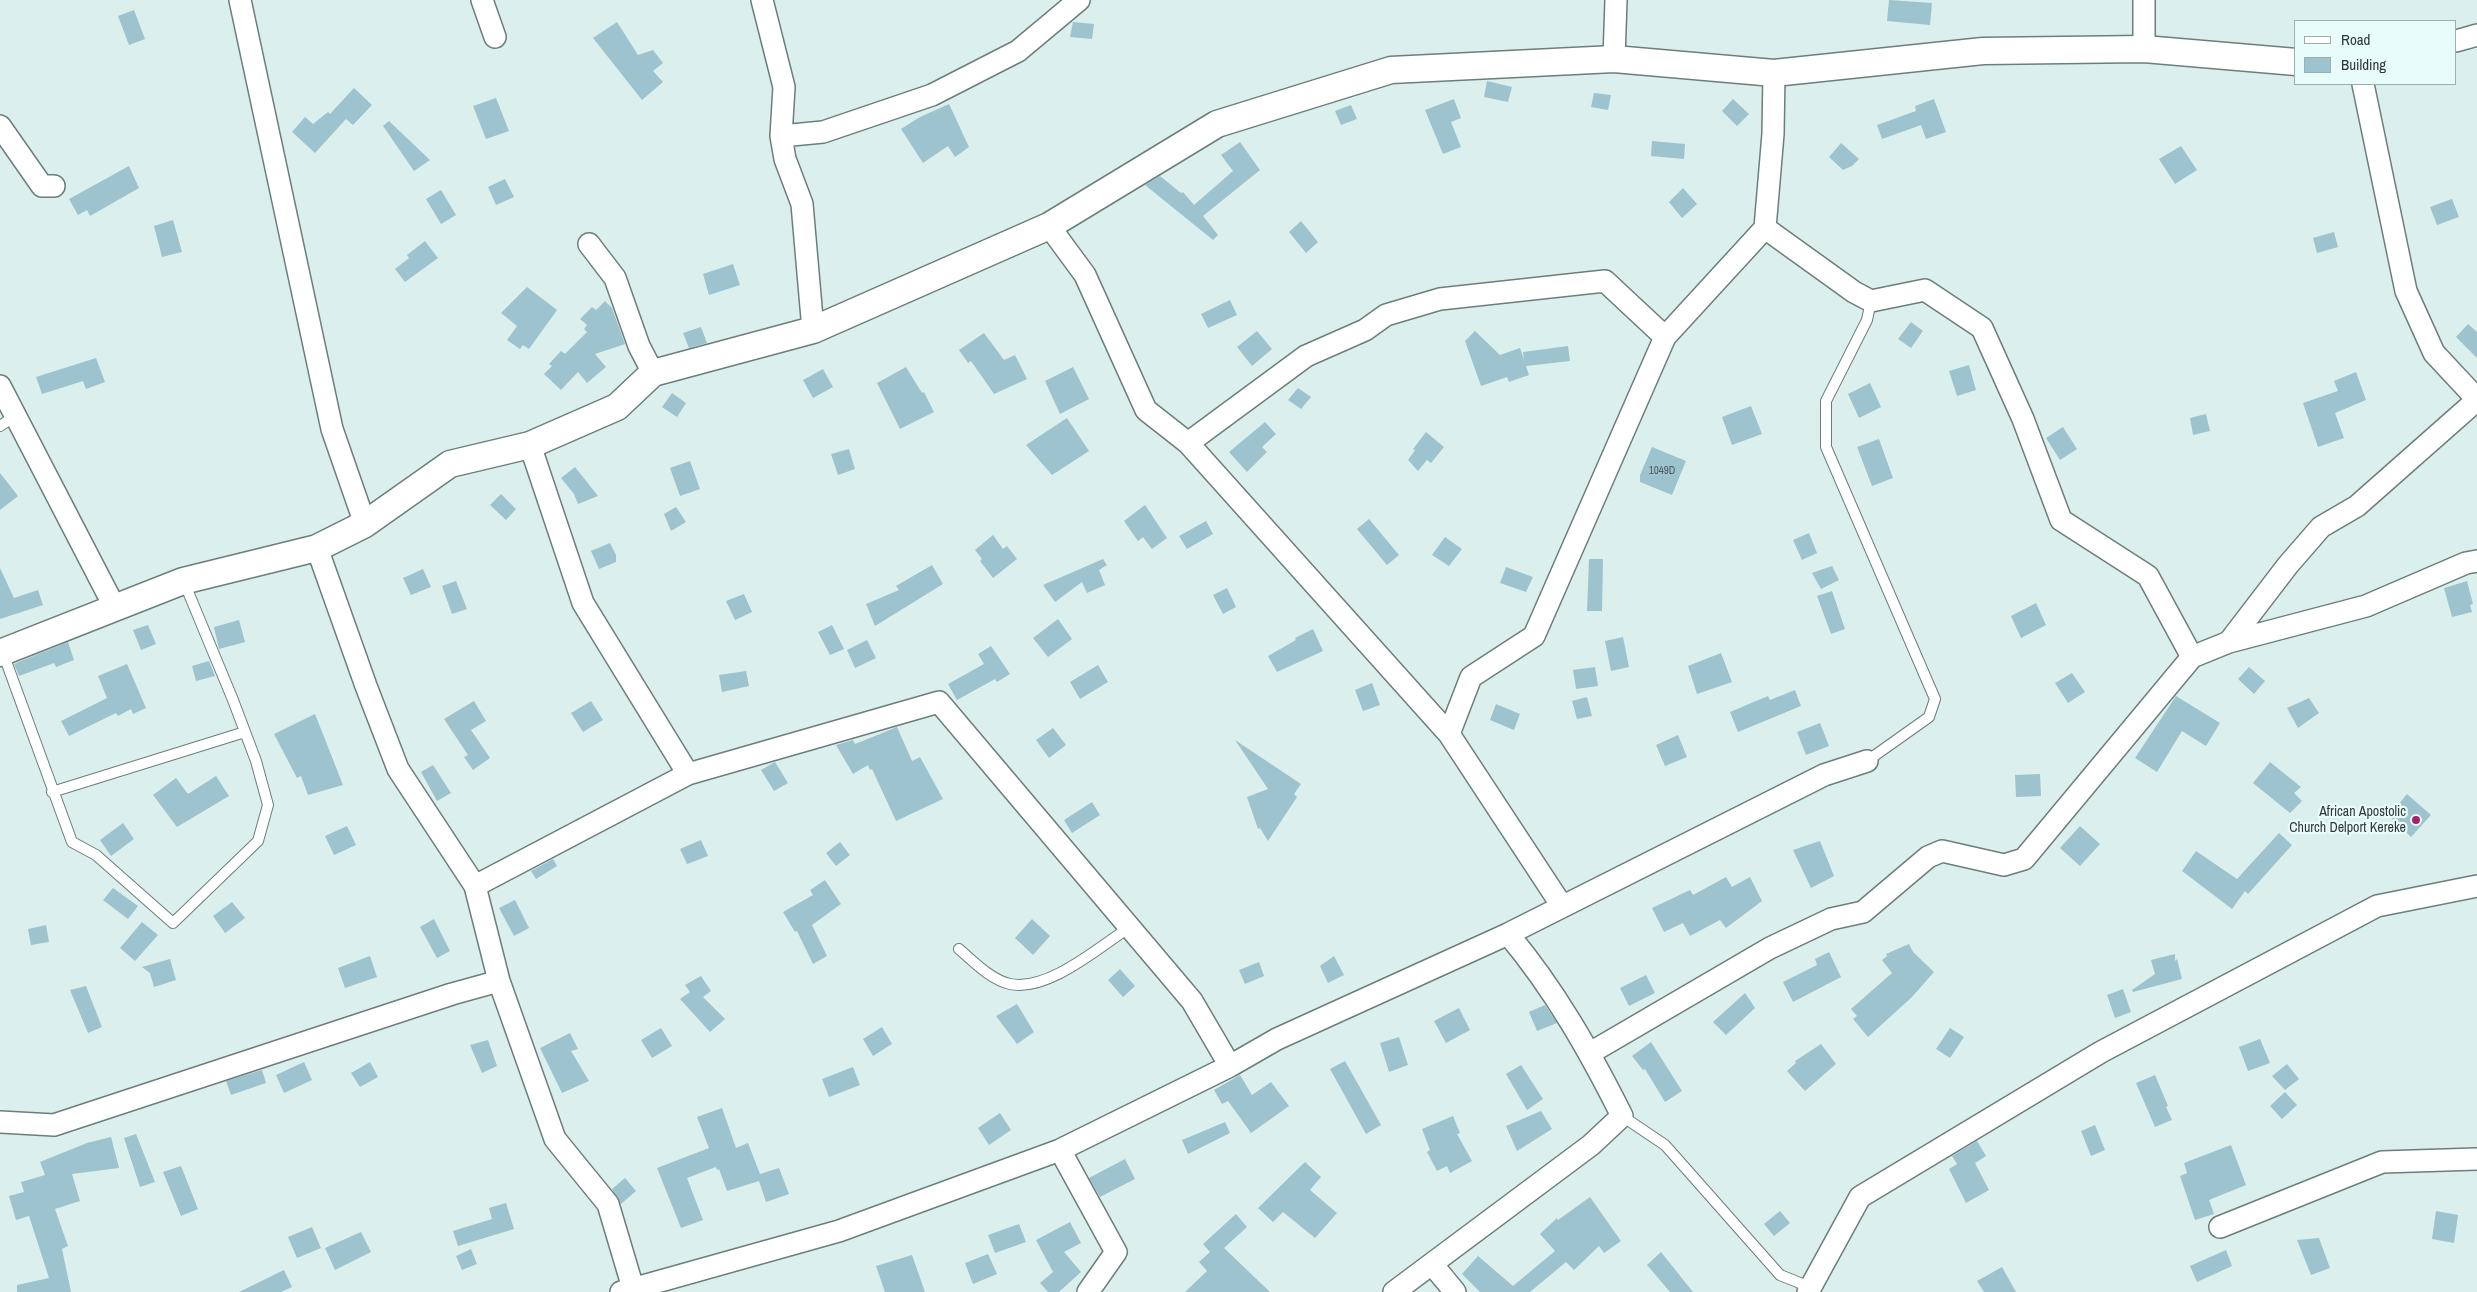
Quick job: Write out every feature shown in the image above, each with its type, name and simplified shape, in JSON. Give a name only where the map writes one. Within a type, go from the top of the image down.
[{"type":"street","points":[[240,0],[332,429],[366,524]]},
{"type":"street","points":[[482,0],[495,37]]},
{"type":"street","points":[[762,0],[784,87],[781,136],[785,159],[802,204],[813,330]]},
{"type":"street","points":[[781,136],[823,132],[932,95],[1018,51],[1079,0]]},
{"type":"street","points":[[1614,59],[1616,0]]},
{"type":"street","points":[[2144,0],[2144,49]]},
{"type":"street","points":[[2457,41],[2477,35]]},
{"type":"street","points":[[1,652],[184,581],[318,548],[366,524],[450,464],[530,445],[617,407],[653,373],[813,330],[1049,226],[1217,124],[1391,70],[1614,59],[1774,73],[1984,51],[2144,49],[2294,62]]},
{"type":"street","points":[[1449,734],[1471,677],[1534,636],[1665,337],[1765,228],[1773,134],[1774,73]]},
{"type":"street","points":[[2229,642],[2288,565],[2321,527],[2357,506],[2477,400],[2434,353],[2406,290],[2363,85]]},
{"type":"street","points":[[0,126],[42,186],[54,186]]},
{"type":"street","points":[[1049,226],[1084,275],[1146,410],[1188,443],[1449,734],[1562,906]]},
{"type":"street","points":[[1765,228],[1854,292],[1871,301],[1925,290],[1982,328],[2023,419],[2061,520],[2148,576],[2192,657]]},
{"type":"street","points":[[589,244],[615,278],[639,346],[653,373]]},
{"type":"street","points":[[1188,443],[1306,356],[1365,330],[1386,315],[1440,299],[1605,281],[1665,337]]},
{"type":"street","points":[[0,386],[8,421],[116,608]]},
{"type":"street","points":[[530,445],[583,603],[688,774]]},
{"type":"street","points":[[318,548],[366,686],[398,769],[474,886],[499,981],[555,1139],[608,1204],[627,1290],[840,1231],[1060,1150],[1230,1066],[1277,1039],[1508,934],[1824,775],[1867,761]]},
{"type":"street","points":[[1590,1053],[1770,948],[1831,919],[1863,912],[1928,858],[1942,851],[2004,865],[2024,859],[2192,657],[2229,642],[2366,606],[2466,563],[2477,561]]},
{"type":"street","points":[[474,886],[688,774],[939,702],[1192,1001],[1230,1066]]},
{"type":"street","points":[[1809,1290],[1860,1197],[2101,1052],[2377,906],[2477,886]]},
{"type":"street","points":[[1394,1292],[1591,1145],[1622,1116],[1590,1053],[1535,966],[1508,934]]},
{"type":"street","points":[[0,1122],[54,1125],[499,981]]},
{"type":"street","points":[[1060,1150],[1116,1252],[1088,1292]]},
{"type":"street","points":[[2220,1227],[2382,1162],[2477,1158]]},
{"type":"street","points":[[1432,1264],[1455,1292]]},
{"type":"lane","points":[[1867,761],[1880,754],[1929,716],[1935,699],[1826,447],[1826,401],[1867,320],[1871,301]]},
{"type":"lane","points":[[1,652],[72,842],[96,856],[173,923],[258,841],[268,805],[245,732],[184,581]]},
{"type":"lane","points":[[52,792],[245,732]]},
{"type":"lane","points":[[959,949],[991,975],[1010,984],[1033,983],[1059,975],[1130,927]]},
{"type":"lane","points":[[1622,1116],[1665,1145],[1780,1275],[1809,1290]]},
{"type":"building","points":[[1889,0],[1932,3],[1930,25],[1887,21]]},
{"type":"building","points":[[134,10],[145,39],[129,45],[118,16]]},
{"type":"building","points":[[617,22],[638,55],[653,50],[663,63],[653,71],[663,82],[642,100],[593,38]]},
{"type":"building","points":[[1073,22],[1094,24],[1092,39],[1070,37]]},
{"type":"building","points":[[1487,81],[1512,87],[1508,102],[1484,97]]},
{"type":"building","points":[[354,88],[372,105],[353,125],[346,119],[315,153],[292,132],[305,117],[313,124],[328,112],[330,114]]},
{"type":"building","points":[[1594,93],[1611,95],[1608,110],[1591,107]]},
{"type":"building","points":[[496,98],[509,131],[486,139],[473,106]]},
{"type":"building","points":[[1454,99],[1461,118],[1451,122],[1461,147],[1443,154],[1425,110]]},
{"type":"building","points":[[1733,99],[1749,114],[1737,126],[1722,111]]},
{"type":"building","points":[[1934,99],[1946,132],[1926,139],[1921,125],[1882,139],[1877,125],[1916,111],[1915,106]]},
{"type":"building","points":[[949,104],[969,147],[955,157],[948,146],[923,163],[901,129],[920,117]]},
{"type":"building","points":[[1351,105],[1357,119],[1341,125],[1335,111]]},
{"type":"building","points":[[389,121],[430,160],[414,171],[383,126]]},
{"type":"building","points":[[1652,141],[1685,144],[1684,159],[1651,156]]},
{"type":"building","points":[[1240,142],[1260,170],[1203,216],[1218,235],[1213,240],[1145,185],[1160,176],[1181,193],[1183,192],[1194,205],[1233,171],[1221,155]]},
{"type":"building","points":[[1841,143],[1859,159],[1852,166],[1843,170],[1829,157]]},
{"type":"building","points":[[2181,146],[2197,170],[2175,184],[2159,159]]},
{"type":"building","points":[[129,166],[139,188],[90,216],[87,210],[78,215],[69,199]]},
{"type":"building","points":[[505,179],[514,197],[496,205],[488,187]]},
{"type":"building","points":[[1683,188],[1697,204],[1682,218],[1669,202]]},
{"type":"building","points":[[441,190],[456,215],[441,224],[426,199]]},
{"type":"building","points":[[2452,199],[2459,217],[2437,225],[2430,207]]},
{"type":"building","points":[[173,220],[182,252],[162,257],[154,226]]},
{"type":"building","points":[[1301,221],[1318,242],[1306,253],[1289,232]]},
{"type":"building","points":[[2334,232],[2338,247],[2317,253],[2313,238]]},
{"type":"building","points":[[425,241],[438,258],[405,282],[395,269],[409,258],[407,255]]},
{"type":"building","points":[[733,264],[740,285],[709,295],[703,274]]},
{"type":"building","points":[[527,287],[557,310],[529,349],[523,345],[520,349],[507,340],[517,326],[501,313]]},
{"type":"building","points":[[1230,300],[1237,315],[1208,328],[1201,314]]},
{"type":"building","points":[[605,301],[612,308],[625,344],[595,354],[606,367],[587,383],[578,372],[561,390],[544,374],[552,366],[549,364],[561,351],[565,354],[587,332],[584,329],[587,325],[580,319],[592,307],[596,310]]},
{"type":"building","points":[[1911,322],[1923,331],[1911,348],[1898,339]]},
{"type":"building","points":[[2468,324],[2477,332],[2477,358],[2456,337]]},
{"type":"building","points":[[701,327],[707,343],[689,348],[683,333]]},
{"type":"building","points":[[1257,331],[1272,349],[1252,366],[1237,347]]},
{"type":"building","points":[[1475,331],[1500,355],[1520,348],[1524,360],[1523,352],[1568,346],[1570,361],[1526,366],[1529,375],[1509,382],[1507,377],[1481,386],[1465,341]]},
{"type":"building","points":[[984,333],[1004,360],[1015,355],[1027,379],[994,394],[971,361],[968,363],[959,350]]},
{"type":"building","points":[[96,358],[105,382],[86,389],[83,381],[42,394],[36,377]]},
{"type":"building","points":[[1969,365],[1976,390],[1957,396],[1949,371]]},
{"type":"building","points":[[906,367],[922,393],[924,392],[934,412],[900,429],[877,383]]},
{"type":"building","points":[[1073,367],[1089,399],[1060,414],[1045,381]]},
{"type":"building","points":[[823,369],[833,387],[813,398],[803,380]]},
{"type":"building","points":[[2356,372],[2366,400],[2335,413],[2344,438],[2318,447],[2303,403],[2338,391],[2334,381]]},
{"type":"building","points":[[1870,383],[1881,407],[1859,418],[1848,394]]},
{"type":"building","points":[[1298,388],[1311,397],[1301,409],[1288,400]]},
{"type":"building","points":[[672,393],[686,403],[677,417],[662,407]]},
{"type":"building","points":[[1751,406],[1762,434],[1732,445],[1722,417]]},
{"type":"building","points":[[2206,414],[2210,431],[2193,435],[2190,418]]},
{"type":"building","points":[[1067,418],[1089,451],[1052,475],[1026,445]]},
{"type":"building","points":[[1265,422],[1276,434],[1262,447],[1267,452],[1247,472],[1229,452]]},
{"type":"building","points":[[2063,427],[2077,449],[2060,460],[2046,438]]},
{"type":"building","points":[[1426,432],[1444,447],[1431,463],[1427,460],[1418,471],[1408,460],[1415,450],[1413,449]]},
{"type":"building","points":[[1879,439],[1893,478],[1872,486],[1857,447]]},
{"type":"building","points":[[1652,447],[1686,461],[1672,495],[1640,482],[1640,475]]},
{"type":"building","points":[[849,449],[855,469],[838,475],[831,454]]},
{"type":"building","points":[[690,461],[700,489],[680,496],[670,468]]},
{"type":"building","points":[[575,467],[598,496],[578,504],[574,494],[561,478]]},
{"type":"building","points":[[0,473],[18,496],[0,510]]},
{"type":"building","points":[[501,494],[516,509],[506,520],[490,505]]},
{"type":"building","points":[[1145,505],[1167,538],[1152,549],[1143,537],[1138,541],[1124,521]]},
{"type":"building","points":[[676,507],[686,522],[671,531],[664,514]]},
{"type":"building","points":[[1369,519],[1399,555],[1387,565],[1357,529]]},
{"type":"building","points":[[1206,521],[1213,534],[1187,549],[1179,536]]},
{"type":"building","points":[[1809,533],[1817,553],[1802,560],[1793,540]]},
{"type":"building","points":[[993,535],[1003,549],[1007,546],[1017,559],[993,578],[980,561],[982,559],[975,550]]},
{"type":"building","points":[[1445,537],[1462,549],[1449,566],[1432,555]]},
{"type":"building","points":[[610,543],[616,555],[616,562],[599,569],[591,551]]},
{"type":"building","points":[[1103,559],[1107,565],[1099,570],[1105,585],[1087,593],[1082,582],[1055,602],[1043,585]]},
{"type":"building","points":[[1589,559],[1603,559],[1602,611],[1587,611]]},
{"type":"building","points":[[932,565],[943,584],[875,626],[866,604],[899,590],[896,586]]},
{"type":"building","points":[[1832,566],[1839,580],[1821,589],[1812,573]]},
{"type":"building","points":[[1506,567],[1533,577],[1526,592],[1500,583]]},
{"type":"building","points":[[0,568],[14,598],[38,590],[43,605],[0,619]]},
{"type":"building","points":[[423,569],[431,587],[411,595],[403,578]]},
{"type":"building","points":[[456,581],[467,609],[452,614],[442,586]]},
{"type":"building","points":[[2467,581],[2473,604],[2470,605],[2472,612],[2452,617],[2444,588]]},
{"type":"building","points":[[1227,588],[1236,607],[1223,614],[1213,595]]},
{"type":"building","points":[[1832,591],[1845,629],[1831,634],[1817,596]]},
{"type":"building","points":[[744,594],[752,612],[735,620],[726,601]]},
{"type":"building","points":[[2036,603],[2046,625],[2021,638],[2011,616]]},
{"type":"building","points":[[1058,619],[1072,639],[1048,657],[1033,638]]},
{"type":"building","points":[[239,620],[245,642],[219,649],[214,627]]},
{"type":"building","points":[[148,625],[156,644],[141,650],[133,630]]},
{"type":"building","points":[[832,625],[844,649],[830,655],[818,632]]},
{"type":"building","points":[[1313,629],[1323,651],[1277,672],[1268,656],[1296,640],[1295,638]]},
{"type":"building","points":[[1623,637],[1629,667],[1611,671],[1605,641]]},
{"type":"building","points":[[867,640],[876,658],[855,668],[847,650]]},
{"type":"building","points":[[68,642],[74,660],[56,667],[54,663],[19,676],[14,664]]},
{"type":"building","points":[[991,646],[1010,674],[997,682],[995,679],[957,700],[948,684],[984,664],[978,654]]},
{"type":"building","points":[[1721,653],[1732,682],[1697,694],[1688,666]]},
{"type":"building","points":[[209,661],[215,676],[196,681],[192,666]]},
{"type":"building","points":[[127,664],[146,708],[133,714],[131,709],[118,716],[116,713],[69,736],[61,721],[107,698],[98,676]]},
{"type":"building","points":[[1098,665],[1108,682],[1080,699],[1070,682]]},
{"type":"building","points":[[1595,667],[1598,686],[1576,689],[1573,670]]},
{"type":"building","points":[[2249,667],[2265,681],[2254,694],[2238,679]]},
{"type":"building","points":[[746,671],[749,686],[722,692],[719,675]]},
{"type":"building","points":[[2072,673],[2085,692],[2068,703],[2055,683]]},
{"type":"building","points":[[1372,683],[1380,705],[1363,711],[1355,690]]},
{"type":"building","points":[[1795,690],[1801,706],[1738,732],[1730,712],[1768,696],[1770,700]]},
{"type":"building","points":[[2176,696],[2220,723],[2206,746],[2182,731],[2157,772],[2135,758]]},
{"type":"building","points":[[1587,697],[1592,716],[1577,719],[1572,701]]},
{"type":"building","points":[[2309,698],[2319,713],[2298,728],[2287,708]]},
{"type":"building","points":[[474,701],[486,721],[471,730],[490,758],[473,770],[464,757],[468,755],[444,719]]},
{"type":"building","points":[[591,701],[603,720],[583,732],[571,713]]},
{"type":"building","points":[[1496,704],[1520,714],[1514,730],[1490,720]]},
{"type":"building","points":[[315,714],[343,785],[308,795],[301,776],[297,778],[274,734]]},
{"type":"building","points":[[1820,723],[1829,746],[1806,755],[1797,732]]},
{"type":"building","points":[[897,727],[912,761],[920,757],[943,799],[896,821],[872,769],[870,770],[868,765],[853,774],[836,745],[853,740],[855,744]]},
{"type":"building","points":[[1053,728],[1066,745],[1049,758],[1036,740]]},
{"type":"building","points":[[1678,735],[1687,757],[1665,766],[1656,745]]},
{"type":"building","points":[[1235,740],[1301,784],[1294,794],[1297,797],[1268,841],[1260,828],[1258,829],[1247,797],[1268,789]]},
{"type":"building","points":[[775,762],[788,783],[774,791],[761,770]]},
{"type":"building","points":[[2270,762],[2301,787],[2294,793],[2302,801],[2290,813],[2253,783]]},
{"type":"building","points":[[433,765],[451,793],[437,801],[421,772]]},
{"type":"building","points":[[2040,774],[2041,796],[2016,797],[2015,775]]},
{"type":"building","points":[[216,776],[229,796],[177,827],[153,795],[176,778],[188,794]]},
{"type":"building","name":"African Apostolic Church Delport Kereke","points":[[2407,794],[2431,815],[2411,837],[2389,816]]},
{"type":"building","points":[[1092,802],[1100,815],[1072,833],[1064,820]]},
{"type":"building","points":[[123,823],[134,839],[111,856],[100,840]]},
{"type":"building","points":[[347,826],[356,845],[334,855],[325,836]]},
{"type":"building","points":[[2080,826],[2100,844],[2080,866],[2060,848]]},
{"type":"building","points":[[2279,833],[2292,845],[2248,894],[2245,891],[2232,909],[2182,871],[2196,851],[2237,879]]},
{"type":"building","points":[[701,840],[708,856],[687,864],[680,849]]},
{"type":"building","points":[[1820,841],[1834,876],[1811,888],[1793,850]]},
{"type":"building","points":[[840,842],[850,855],[836,866],[826,853]]},
{"type":"building","points":[[553,859],[557,866],[536,879],[531,871]]},
{"type":"building","points":[[1726,877],[1732,887],[1750,877],[1762,901],[1726,928],[1720,920],[1690,936],[1683,923],[1664,932],[1652,908],[1690,890],[1693,895]]},
{"type":"building","points":[[825,880],[841,904],[812,925],[827,956],[813,964],[797,931],[795,932],[783,912],[813,895],[810,890]]},
{"type":"building","points":[[113,888],[138,906],[128,919],[103,900]]},
{"type":"building","points":[[515,900],[529,928],[514,936],[499,908]]},
{"type":"building","points":[[232,902],[245,918],[225,933],[213,916]]},
{"type":"building","points":[[434,919],[450,951],[437,958],[420,927]]},
{"type":"building","points":[[1032,919],[1050,936],[1033,955],[1015,938]]},
{"type":"building","points":[[142,922],[158,935],[135,961],[120,948]]},
{"type":"building","points":[[46,925],[49,942],[31,945],[28,929]]},
{"type":"building","points":[[1909,944],[1913,952],[1934,972],[1912,997],[1868,1037],[1853,1019],[1857,1016],[1851,1009],[1892,973],[1882,960],[1887,956],[1886,954]]},
{"type":"building","points":[[1829,952],[1841,977],[1793,1002],[1783,982],[1817,965],[1815,959]]},
{"type":"building","points":[[2175,954],[2175,961],[2177,959],[2182,979],[2133,992],[2132,990],[2155,974],[2151,960]]},
{"type":"building","points":[[370,956],[377,977],[345,988],[338,968]]},
{"type":"building","points":[[1334,956],[1344,975],[1328,983],[1320,966]]},
{"type":"building","points":[[170,959],[176,980],[154,987],[150,973],[142,967]]},
{"type":"building","points":[[1259,962],[1264,976],[1245,984],[1239,970]]},
{"type":"building","points":[[1120,969],[1135,986],[1123,997],[1108,980]]},
{"type":"building","points":[[1646,975],[1655,993],[1629,1006],[1620,988]]},
{"type":"building","points":[[701,976],[711,991],[703,997],[725,1019],[710,1032],[680,999],[690,992],[685,985]]},
{"type":"building","points":[[86,986],[102,1027],[88,1033],[70,990]]},
{"type":"building","points":[[2123,989],[2131,1012],[2115,1018],[2107,995]]},
{"type":"building","points":[[1745,993],[1755,1008],[1726,1035],[1713,1022]]},
{"type":"building","points":[[1017,1004],[1034,1032],[1017,1044],[996,1016]]},
{"type":"building","points":[[1545,1005],[1557,1023],[1537,1031],[1529,1012]]},
{"type":"building","points":[[1459,1008],[1470,1030],[1446,1043],[1434,1021]]},
{"type":"building","points":[[882,1027],[892,1044],[873,1056],[863,1039]]},
{"type":"building","points":[[661,1028],[672,1046],[652,1058],[641,1040]]},
{"type":"building","points":[[1950,1028],[1964,1037],[1950,1058],[1936,1049]]},
{"type":"building","points":[[570,1033],[578,1049],[571,1051],[589,1081],[562,1093],[540,1048]]},
{"type":"building","points":[[1399,1037],[1408,1065],[1389,1072],[1380,1043]]},
{"type":"building","points":[[2260,1039],[2270,1063],[2248,1071],[2239,1047]]},
{"type":"building","points":[[488,1040],[497,1066],[482,1073],[470,1045]]},
{"type":"building","points":[[1651,1042],[1682,1091],[1665,1102],[1645,1069],[1643,1070],[1632,1056]]},
{"type":"building","points":[[1821,1044],[1836,1064],[1805,1091],[1787,1071],[1796,1063],[1795,1061]]},
{"type":"building","points":[[1345,1061],[1381,1125],[1366,1134],[1330,1069]]},
{"type":"building","points":[[304,1062],[312,1080],[284,1093],[276,1075]]},
{"type":"building","points":[[370,1062],[378,1077],[360,1087],[351,1073]]},
{"type":"building","points":[[2287,1064],[2299,1079],[2285,1090],[2272,1076]]},
{"type":"building","points":[[1521,1065],[1543,1099],[1527,1110],[1506,1074]]},
{"type":"building","points":[[853,1067],[860,1085],[829,1097],[822,1079]]},
{"type":"building","points":[[262,1070],[266,1083],[231,1095],[226,1081]]},
{"type":"building","points":[[1240,1075],[1252,1095],[1271,1082],[1289,1106],[1251,1133],[1228,1101],[1222,1104],[1214,1090]]},
{"type":"building","points":[[2155,1075],[2172,1120],[2155,1127],[2136,1083]]},
{"type":"building","points":[[2285,1092],[2297,1105],[2282,1119],[2270,1106]]},
{"type":"building","points":[[722,1108],[736,1148],[748,1143],[760,1174],[779,1168],[789,1194],[766,1202],[759,1181],[727,1191],[719,1169],[717,1170],[716,1167],[687,1178],[703,1220],[681,1228],[657,1168],[709,1148],[697,1117]]},
{"type":"building","points":[[1541,1111],[1552,1129],[1517,1151],[1506,1126]]},
{"type":"building","points":[[1000,1113],[1011,1130],[989,1145],[978,1128]]},
{"type":"building","points":[[1453,1116],[1460,1133],[1457,1134],[1472,1161],[1450,1173],[1447,1166],[1437,1171],[1427,1152],[1430,1150],[1422,1129]]},
{"type":"building","points":[[1225,1122],[1230,1133],[1188,1154],[1182,1140]]},
{"type":"building","points":[[2095,1125],[2105,1150],[2091,1156],[2081,1131]]},
{"type":"building","points":[[136,1134],[155,1182],[140,1187],[124,1138]]},
{"type":"building","points":[[111,1137],[119,1168],[72,1174],[80,1201],[55,1209],[68,1246],[62,1249],[71,1292],[17,1292],[17,1285],[49,1278],[29,1216],[16,1220],[9,1196],[24,1192],[21,1182],[45,1175],[40,1162],[87,1143]]},
{"type":"building","points":[[1977,1141],[1986,1156],[1975,1163],[1989,1190],[1966,1203],[1949,1169],[1957,1164],[1952,1156]]},
{"type":"building","points":[[2231,1145],[2246,1185],[2209,1200],[2214,1214],[2195,1220],[2180,1176],[2187,1173],[2184,1163]]},
{"type":"building","points":[[1125,1159],[1135,1179],[1100,1197],[1089,1178]]},
{"type":"building","points":[[1305,1162],[1321,1177],[1310,1190],[1337,1213],[1315,1238],[1283,1212],[1273,1222],[1258,1208]]},
{"type":"building","points":[[181,1166],[198,1209],[181,1216],[163,1172]]},
{"type":"building","points":[[625,1178],[636,1191],[621,1204],[612,1189]]},
{"type":"building","points":[[1590,1197],[1621,1241],[1604,1253],[1599,1246],[1574,1270],[1566,1262],[1530,1292],[1480,1292],[1462,1274],[1478,1256],[1513,1286],[1555,1251],[1540,1234],[1557,1218],[1558,1220]]},
{"type":"building","points":[[506,1203],[514,1229],[458,1246],[453,1231],[492,1219],[489,1208]]},
{"type":"building","points":[[1780,1211],[1790,1223],[1774,1236],[1764,1224]]},
{"type":"building","points":[[2436,1211],[2458,1215],[2454,1243],[2432,1239]]},
{"type":"building","points":[[1236,1214],[1247,1227],[1224,1248],[1270,1292],[1185,1292],[1207,1271],[1199,1262],[1210,1252],[1203,1244]]},
{"type":"building","points":[[1070,1222],[1081,1243],[1064,1252],[1081,1272],[1059,1292],[1048,1292],[1040,1283],[1053,1272],[1036,1240]]},
{"type":"building","points":[[1019,1224],[1026,1242],[995,1253],[988,1235]]},
{"type":"building","points":[[312,1227],[321,1248],[297,1258],[288,1237]]},
{"type":"building","points":[[361,1232],[371,1252],[335,1270],[325,1248]]},
{"type":"building","points":[[2319,1238],[2330,1268],[2311,1275],[2297,1240]]},
{"type":"building","points":[[471,1249],[477,1264],[462,1270],[456,1256]]},
{"type":"building","points":[[2226,1250],[2232,1266],[2197,1282],[2190,1266]]},
{"type":"building","points":[[1661,1252],[1693,1292],[1670,1292],[1647,1265]]},
{"type":"building","points":[[988,1254],[997,1274],[973,1284],[965,1263]]},
{"type":"building","points":[[912,1255],[925,1292],[885,1292],[876,1266]]},
{"type":"building","points":[[2002,1267],[2016,1292],[1984,1292],[1977,1281]]},
{"type":"building","points":[[284,1270],[292,1287],[281,1292],[239,1292]]},
{"type":"place","name":"African Apostolic Church Delport Kereke","points":[[2416,820]]}]
